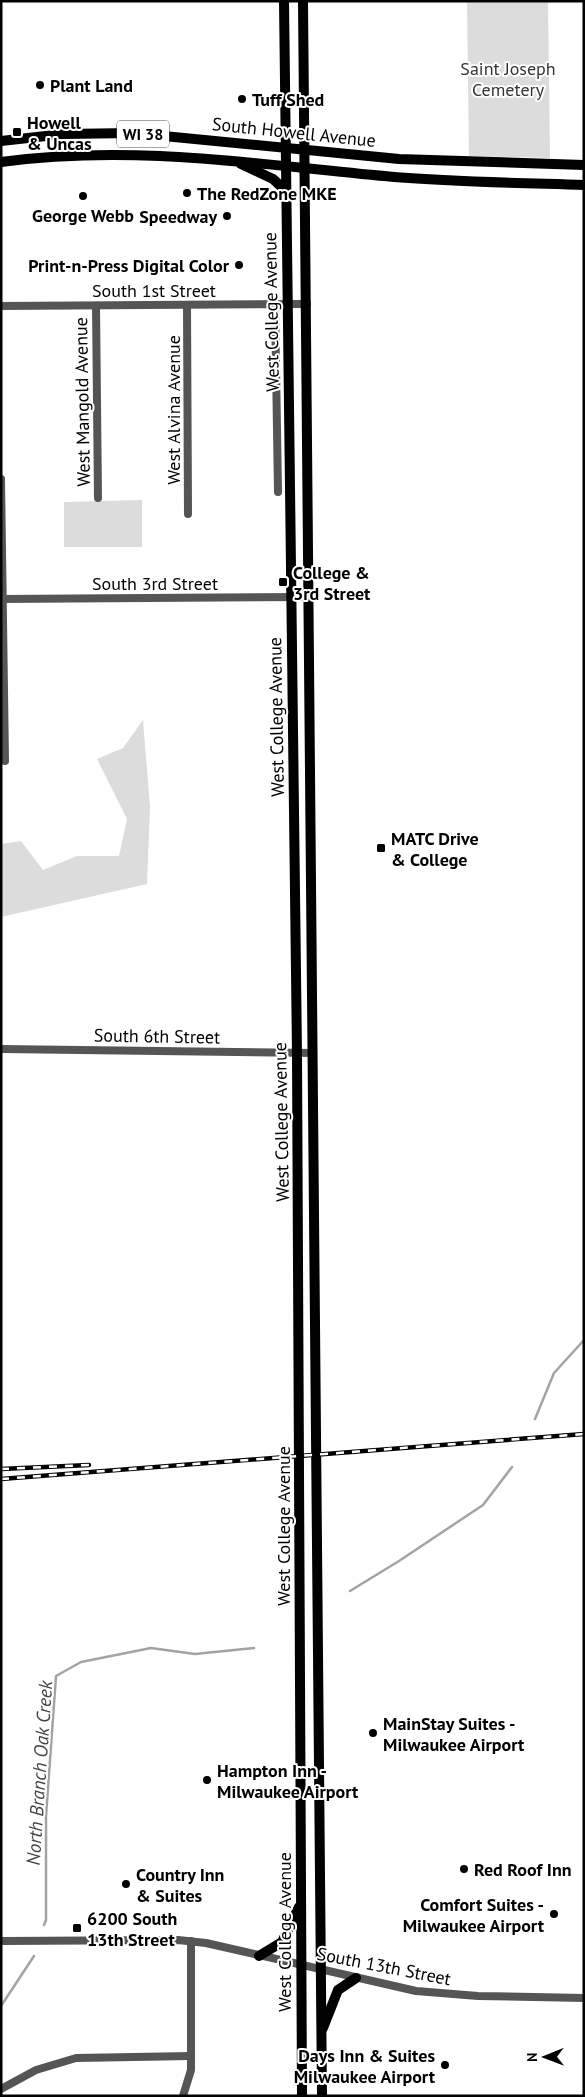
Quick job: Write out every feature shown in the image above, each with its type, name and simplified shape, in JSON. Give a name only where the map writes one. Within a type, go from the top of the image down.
[{"type":"main road","name":"West College Avenue","points":[[284,1],[284,165],[288,304],[297,1054],[302,2096]]},
{"type":"main road","name":"West College Avenue","points":[[303,1],[319,1970],[322,2096]]},
{"type":"main road","name":"South Howell Avenue","points":[[1,141],[64,134],[133,133],[445,162],[584,165]]},
{"type":"main road","name":"South Howell Avenue","points":[[1,162],[100,154],[173,156],[305,166],[393,177],[584,185]]},
{"type":"main road","points":[[236,162],[273,179],[285,190]]},
{"type":"main road","points":[[259,1956],[282,1942],[300,1908],[319,1913]]},
{"type":"main road","points":[[320,2039],[327,2014],[338,1990],[356,1978]]},
{"type":"street","name":"West College Avenue","points":[[275,304],[278,492]]},
{"type":"street","name":"South 1st Street","points":[[1,306],[306,304]]},
{"type":"street","name":"West Alvina Avenue","points":[[187,305],[188,514]]},
{"type":"street","name":"West Mangold Avenue","points":[[96,306],[98,498]]},
{"type":"street","points":[[1,478],[5,761]]},
{"type":"street","name":"South 3rd Street","points":[[2,599],[309,597]]},
{"type":"street","name":"South 6th Street","points":[[1,1050],[313,1053]]},
{"type":"street","name":"South 13th Street","points":[[1,1941],[192,1941],[356,1978],[446,1994],[584,1998]]},
{"type":"street","points":[[183,2096],[191,2070],[192,1941]]},
{"type":"street","points":[[1,2089],[36,2070],[76,2058],[191,2056]]},
{"type":"green space","name":"Saint Joseph Cemetery","points":[[467,1],[548,1],[550,158],[469,156]]},
{"type":"green space","points":[[142,500],[142,547],[64,547],[64,502]]},
{"type":"green space","points":[[143,720],[150,807],[147,884],[1,917],[1,844],[21,841],[43,870],[77,856],[119,856],[127,819],[97,759],[123,748]]},
{"type":"waterway","name":"North Branch Oak Creek","points":[[535,1419],[554,1373],[584,1340]]},
{"type":"waterway","name":"North Branch Oak Creek","points":[[350,1591],[483,1505],[512,1467]]},
{"type":"waterway","name":"North Branch Oak Creek","points":[[44,1925],[46,1920],[46,1816],[56,1676],[81,1662],[151,1648],[195,1654],[254,1648]]},
{"type":"waterway","name":"North Branch Oak Creek","points":[[1,2006],[34,1956]]},
{"type":"railway","points":[[1,1479],[584,1434]]},
{"type":"railway","points":[[1,1469],[89,1465]]},
{"type":"place","name":"Plant Land","points":[[40,85]]},
{"type":"place","name":"Tuff Shed","points":[[242,99]]},
{"type":"place","name":"Howell & Uncas","points":[[17,132]]},
{"type":"place","name":"The RedZone MKE","points":[[187,193]]},
{"type":"place","name":"George Webb","points":[[83,196]]},
{"type":"place","name":"Speedway","points":[[227,216]]},
{"type":"place","name":"Print-n-Press Digital Color","points":[[239,265]]},
{"type":"place","name":"College & 3rd Street","points":[[283,582]]},
{"type":"place","name":"MATC Drive & College","points":[[381,848]]},
{"type":"place","name":"MainStay Suites - Milwaukee Airport","points":[[373,1733]]},
{"type":"place","name":"Hampton Inn - Milwaukee Airport","points":[[207,1780]]},
{"type":"place","name":"Red Roof Inn","points":[[464,1869]]},
{"type":"place","name":"Country Inn & Suites","points":[[126,1884]]},
{"type":"place","name":"Comfort Suites - Milwaukee Airport","points":[[554,1914]]},
{"type":"place","name":"6200 South 13th Street","points":[[77,1928]]},
{"type":"place","name":"Days Inn & Suites Milwaukee Airport","points":[[445,2065]]}]
